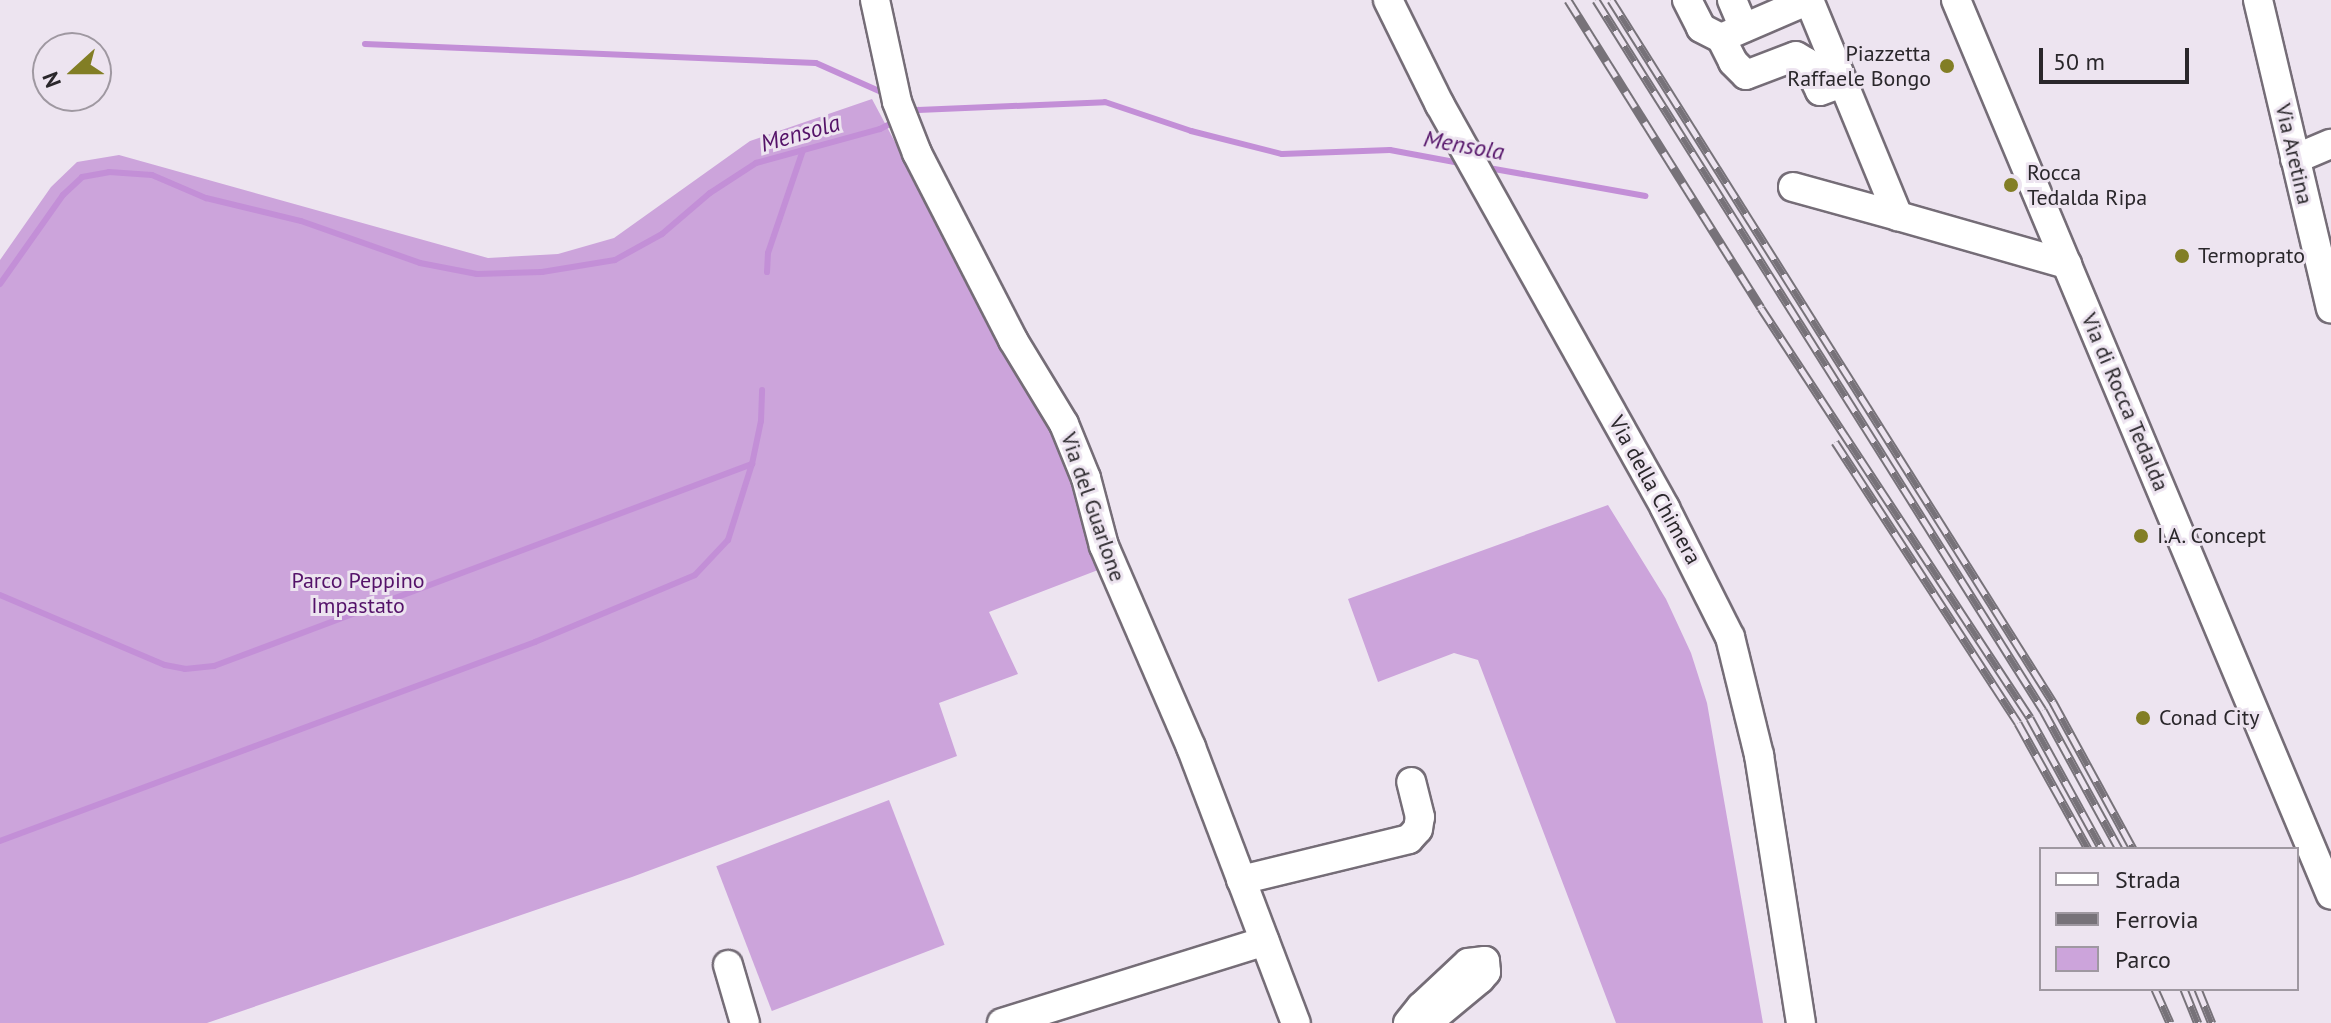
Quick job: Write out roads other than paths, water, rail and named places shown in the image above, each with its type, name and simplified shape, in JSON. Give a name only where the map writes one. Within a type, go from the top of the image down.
[{"type":"street","name":"Via del Guarlone","points":[[875,0],[902,115],[1013,340],[1064,424],[1086,478],[1104,546],[1191,747],[1296,1023]]},
{"type":"street","name":"Via della Chimera","points":[[1388,0],[1484,183],[1665,508],[1730,637],[1759,755],[1801,1023]]},
{"type":"street","points":[[1687,0],[1701,28],[1733,33],[1809,0],[1898,216]]},
{"type":"street","points":[[1732,0],[1733,62],[1746,75],[1796,56],[1806,62],[1820,91],[1842,83]]},
{"type":"street","name":"Via di Rocca Tedalda","points":[[1956,0],[2331,895]]},
{"type":"street","name":"Via Aretina","points":[[2258,0],[2331,308]]},
{"type":"street","points":[[2295,159],[2331,144]]},
{"type":"street","points":[[1793,187],[2067,264]]},
{"type":"street","points":[[1241,880],[1409,839],[1418,829],[1420,817],[1411,782]]},
{"type":"street","points":[[1002,1023],[1050,1016],[1265,941]]},
{"type":"street","points":[[1408,1023],[1468,963],[1485,961],[1486,972],[1480,979],[1427,1023]]},
{"type":"street","points":[[728,965],[745,1023]]},
{"type":"waterway","points":[[365,44],[816,63],[886,94]]},
{"type":"waterway","name":"Mensola","points":[[909,114],[918,110],[1105,102],[1191,131],[1282,154],[1390,150],[1460,163]]},
{"type":"waterway","name":"Mensola","points":[[0,284],[63,195],[82,177],[109,172],[152,175],[206,198],[301,221],[420,263],[477,274],[542,272],[615,260],[662,234],[710,193],[756,163],[880,129],[896,121]]},
{"type":"waterway","points":[[767,272],[768,253],[803,150]]},
{"type":"waterway","name":"Mensola","points":[[1483,167],[1645,196]]},
{"type":"waterway","points":[[0,841],[535,642],[695,575],[728,540],[752,464],[761,421],[762,390]]},
{"type":"waterway","points":[[0,595],[165,665],[185,669],[214,666],[752,464]]},
{"type":"railway","points":[[1568,0],[1761,308],[2030,718],[2101,847]]},
{"type":"railway","points":[[1596,0],[2043,710],[2118,847]]},
{"type":"railway","points":[[1611,0],[2053,702],[2132,847]]},
{"type":"railway","points":[[1835,442],[2018,723],[2087,847]]},
{"type":"railway","points":[[2156,991],[2170,1023]]},
{"type":"railway","points":[[2185,991],[2198,1023]]},
{"type":"railway","points":[[2199,991],[2212,1023]]},
{"type":"place","name":"Piazzetta Raffaele Bongo","points":[[1947,66]]},
{"type":"place","name":"Rocca Tedalda Ripa","points":[[2011,185]]},
{"type":"place","name":"Termoprato","points":[[2182,256]]},
{"type":"place","name":"I.A. Concept","points":[[2141,536]]},
{"type":"place","name":"Conad City","points":[[2143,718]]},
{"type":"park label","name":"Parco Peppino Impastato","points":[[358,592]]}]
